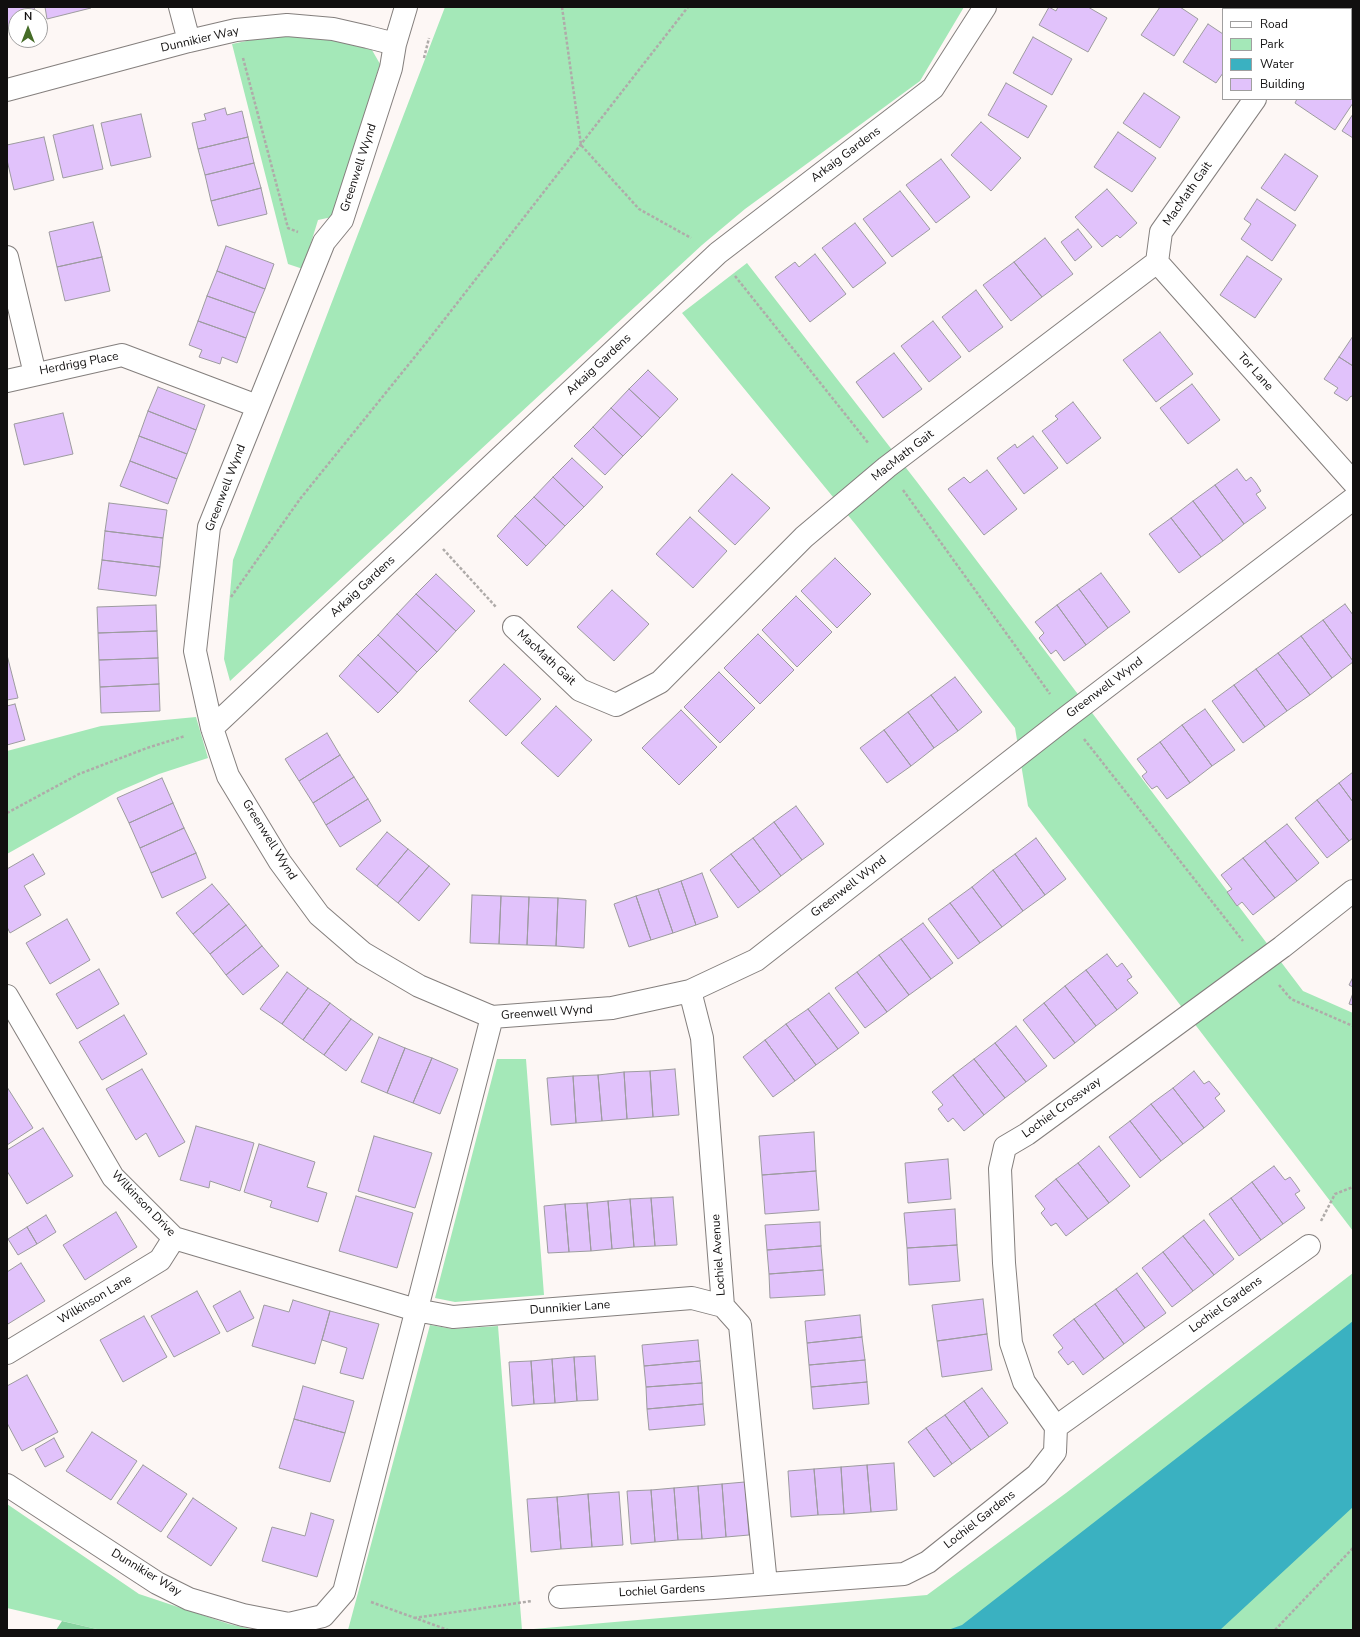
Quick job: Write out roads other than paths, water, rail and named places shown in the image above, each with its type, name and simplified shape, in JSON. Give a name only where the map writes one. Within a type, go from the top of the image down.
[{"type":"street","points":[[180,7],[189,41]]},
{"type":"street","name":"Greenwell Wynd","points":[[406,7],[395,44],[391,68],[342,220],[324,242],[209,528],[195,651],[212,728],[228,776],[280,862],[319,916],[363,953],[419,986],[492,1017],[612,1008],[690,991],[756,960],[1067,717],[1350,509]]},
{"type":"street","name":"Arkaig Gardens","points":[[212,728],[718,253],[933,88],[985,7]]},
{"type":"street","name":"Dunnikier Way","points":[[7,90],[189,41],[236,30],[286,25],[333,29],[368,36],[395,44]]},
{"type":"street","name":"MacMath Gait","points":[[514,627],[580,690],[616,705],[660,682],[804,537],[887,468],[1157,262],[1161,232],[1254,100]]},
{"type":"street","name":"Herdrigg Place","points":[[7,257],[35,374],[122,355],[258,406]]},
{"type":"street","name":"Tor Lane","points":[[1157,262],[1353,482]]},
{"type":"street","points":[[7,381],[35,374]]},
{"type":"street","name":"Lochiel Crossway","points":[[1056,1427],[1024,1382],[1011,1343],[1004,1263],[1000,1169],[1005,1147],[1027,1134],[1282,947],[1353,891]]},
{"type":"street","name":"Lochiel Avenue","points":[[690,991],[702,1038],[723,1306],[740,1325],[766,1584]]},
{"type":"street","name":"Wilkinson Drive","points":[[7,996],[113,1177],[174,1238],[416,1310]]},
{"type":"street","points":[[416,1310],[492,1017]]},
{"type":"street","name":"Wilkinson Lane","points":[[7,1353],[160,1260],[174,1238]]},
{"type":"street","name":"Lochiel Gardens","points":[[560,1597],[904,1574],[928,1562],[1037,1475],[1055,1452],[1056,1427],[1309,1246]]},
{"type":"street","name":"Dunnikier Lane","points":[[416,1310],[453,1317],[692,1298],[723,1306]]},
{"type":"street","name":"Dunnikier Way","points":[[7,1485],[157,1583],[189,1598],[243,1615],[289,1624],[323,1616],[344,1592],[416,1310]]},
{"type":"water","points":[[1353,1321],[1353,1507],[1220,1630],[948,1630],[962,1625]]}]
